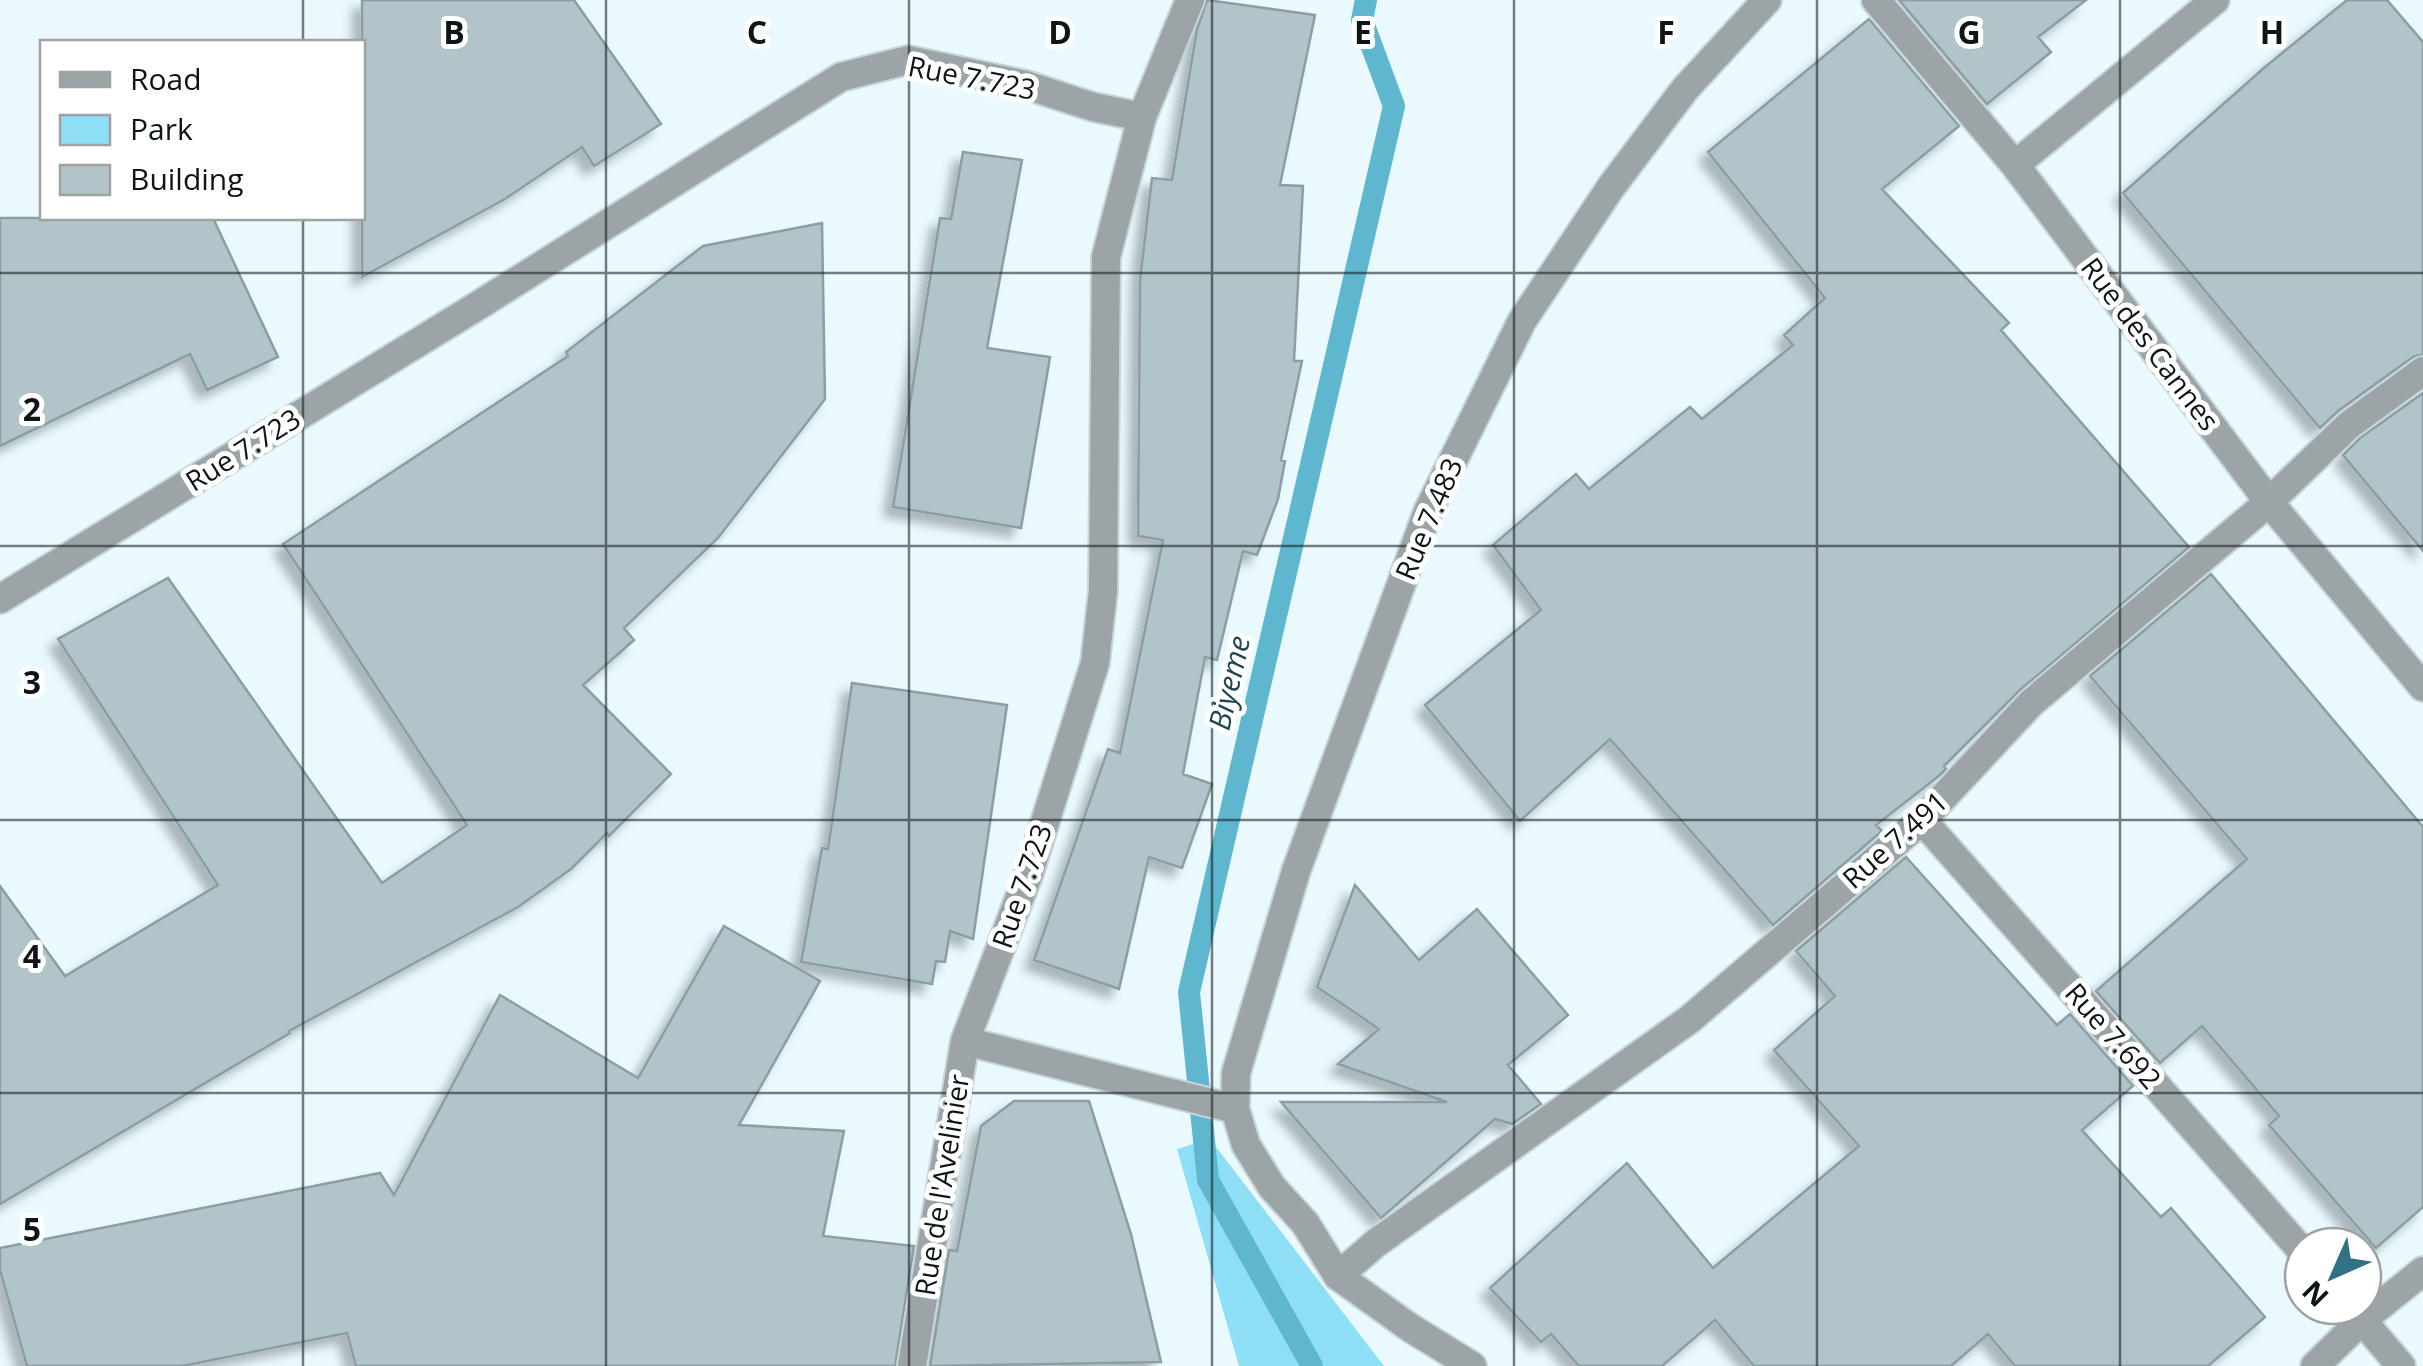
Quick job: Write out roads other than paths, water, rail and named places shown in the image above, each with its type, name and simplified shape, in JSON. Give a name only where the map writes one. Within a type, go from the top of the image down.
[{"type":"street","points":[[1142,118],[1190,0]]},
{"type":"street","name":"Rue 7.483","points":[[1235,1109],[1236,1073],[1296,871],[1428,511],[1522,322],[1611,187],[1684,90],[1766,0]]},
{"type":"street","name":"Rue des Cannes","points":[[1876,0],[2014,165],[2270,502],[2423,688]]},
{"type":"street","points":[[2014,165],[2215,0]]},
{"type":"street","name":"Rue 7.723","points":[[0,599],[479,306],[841,77],[908,60],[1026,85],[1142,118],[1106,257],[1103,591],[1094,663],[1028,873],[965,1041]]},
{"type":"street","name":"Rue 7.491","points":[[1338,1276],[1376,1243],[1690,1019],[1922,820],[2031,703],[2270,502],[2350,425],[2423,372]]},
{"type":"street","name":"Rue 7.692","points":[[1922,820],[2283,1229]]},
{"type":"street","name":"Rue de l'Avelinier","points":[[912,1366],[965,1041],[1235,1109]]},
{"type":"street","points":[[1235,1109],[1246,1145],[1272,1187],[1306,1223],[1338,1276],[1472,1366]]},
{"type":"street","points":[[2383,1296],[2423,1271]]},
{"type":"street","points":[[2315,1366],[2346,1326]]},
{"type":"street","points":[[2367,1326],[2401,1366]]},
{"type":"waterway","name":"Biyeme","points":[[1312,1366],[1208,1180],[1189,992],[1394,106],[1362,20],[1366,0]]}]
